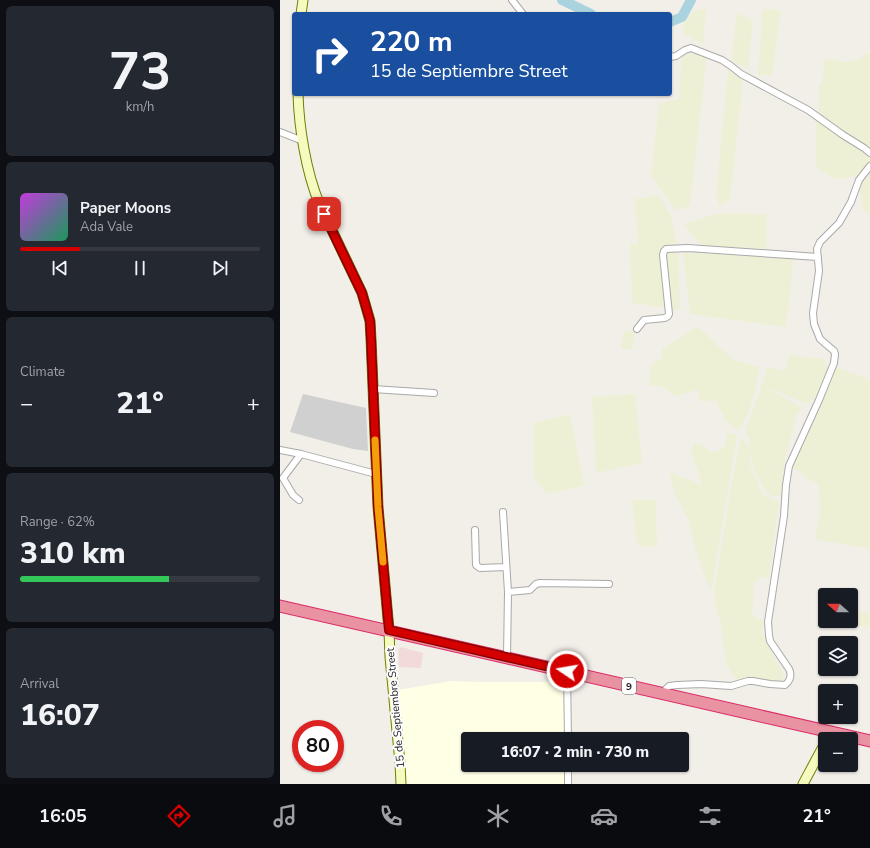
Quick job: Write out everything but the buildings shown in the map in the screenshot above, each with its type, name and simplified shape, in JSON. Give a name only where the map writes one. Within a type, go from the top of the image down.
[{"type":"highway","name":"9","points":[[280,606],[567,671],[818,733]]},
{"type":"highway","name":"9","points":[[858,740],[870,741]]},
{"type":"street","points":[[301,12],[303,0]]},
{"type":"street","points":[[512,0],[521,12]]},
{"type":"street","points":[[672,57],[691,48],[722,60],[741,74],[808,110],[870,153]]},
{"type":"street","name":"15 de Septiembre Street","points":[[298,96],[300,123],[314,191],[360,289],[370,321],[378,507],[401,784]]},
{"type":"street","points":[[280,132],[303,140]]},
{"type":"street","points":[[663,694],[669,686],[677,684],[731,686],[753,681],[785,685],[790,678],[789,670],[770,641],[768,622],[784,516],[789,466],[819,400],[835,357],[832,348],[820,339],[814,324],[813,313],[819,271],[817,249],[820,242],[839,223],[851,202],[859,180],[870,166]]},
{"type":"street","points":[[637,329],[644,320],[665,318],[668,316],[669,312],[663,254],[666,249],[688,248],[818,257]]},
{"type":"street","points":[[373,389],[434,393]]},
{"type":"street","points":[[280,450],[301,454],[376,474]]},
{"type":"street","points":[[299,500],[293,495],[282,478],[292,468],[301,454]]},
{"type":"street","points":[[288,486],[292,468]]},
{"type":"street","points":[[503,512],[508,592],[507,658]]},
{"type":"street","points":[[475,530],[476,565],[480,568],[506,567]]},
{"type":"street","points":[[508,592],[530,590],[536,584],[540,583],[609,584]]},
{"type":"street","points":[[567,671],[568,732]]},
{"type":"street","points":[[803,784],[818,756]]},
{"type":"street","points":[[568,772],[568,784]]},
{"type":"shaded area","points":[[706,8],[703,44],[684,34],[683,24],[693,12]]},
{"type":"shaded area","points":[[763,9],[781,10],[772,75],[758,75]]},
{"type":"shaded area","points":[[737,13],[753,21],[748,69],[731,61]]},
{"type":"shaded area","points":[[682,53],[707,55],[690,205],[676,211],[651,175],[659,103],[679,99]]},
{"type":"shaded area","points":[[870,53],[870,152],[818,112],[819,86],[822,82],[824,71],[822,61],[832,59],[841,62],[851,61],[862,59],[862,54]]},
{"type":"shaded area","points":[[728,70],[743,80],[730,200],[719,206],[716,195]]},
{"type":"shaded area","points":[[816,117],[870,155],[870,162],[860,176],[836,179],[823,172],[816,166]]},
{"type":"shaded area","points":[[870,173],[870,214],[862,209],[859,183],[867,178]]},
{"type":"shaded area","points":[[659,195],[671,217],[678,247],[680,310],[632,303],[630,243],[638,244],[635,199]]},
{"type":"shaded area","points":[[716,214],[766,214],[766,249],[706,246],[698,242],[684,224]]},
{"type":"shaded area","points":[[683,253],[794,256],[786,327],[690,314]]},
{"type":"shaded area","points":[[698,326],[734,360],[759,367],[755,392],[747,417],[738,431],[726,421],[715,400],[701,402],[697,389],[676,397],[664,387],[649,385],[651,363],[662,358],[662,349]]},
{"type":"shaded area","points":[[624,331],[635,332],[632,350],[621,348]]},
{"type":"shaded area","points":[[790,354],[824,359],[828,368],[815,398],[808,404],[765,387],[802,408],[797,415],[787,451],[782,478],[781,496],[772,496],[766,492],[752,464],[751,452],[749,462],[762,494],[779,502],[769,579],[761,576],[754,583],[752,614],[757,619],[763,620],[763,634],[784,675],[782,681],[737,680],[727,665],[721,622],[717,612],[714,592],[730,492],[741,437],[751,448],[749,438],[745,432],[765,376],[766,369],[771,367],[784,372]]},
{"type":"shaded area","points":[[836,367],[870,380],[870,549],[814,539],[819,521],[820,507],[818,484],[806,478],[800,471],[792,468]]},
{"type":"shaded area","points":[[303,394],[366,408],[368,451],[353,449],[290,432]]},
{"type":"shaded area","points":[[635,394],[642,463],[596,473],[592,397]]},
{"type":"shaded area","points":[[570,414],[584,486],[547,494],[534,478],[534,423]]},
{"type":"shaded area","points":[[726,428],[729,433],[737,435],[711,591],[695,548],[689,521],[674,492],[670,472],[702,485],[691,453],[694,442],[702,445],[711,452],[716,452],[724,447],[727,439]]},
{"type":"shaded area","points":[[632,500],[656,500],[657,547],[637,545]]},
{"type":"shaded area","points":[[858,612],[870,613],[870,627],[858,626]]},
{"type":"shaded area","points":[[401,647],[423,653],[421,668],[399,667],[398,650]]},
{"type":"shaded area","points":[[452,681],[564,682],[564,732],[461,732],[461,772],[565,772],[565,784],[402,784],[397,690]]},
{"type":"waterway","points":[[562,0],[587,12]]},
{"type":"waterway","points":[[672,21],[682,17],[691,0]]},
{"type":"slow traffic","points":[[375,440],[378,507],[383,562]]},
{"type":"route","points":[[324,214],[362,293],[370,321],[378,507],[389,630],[567,671]]}]
